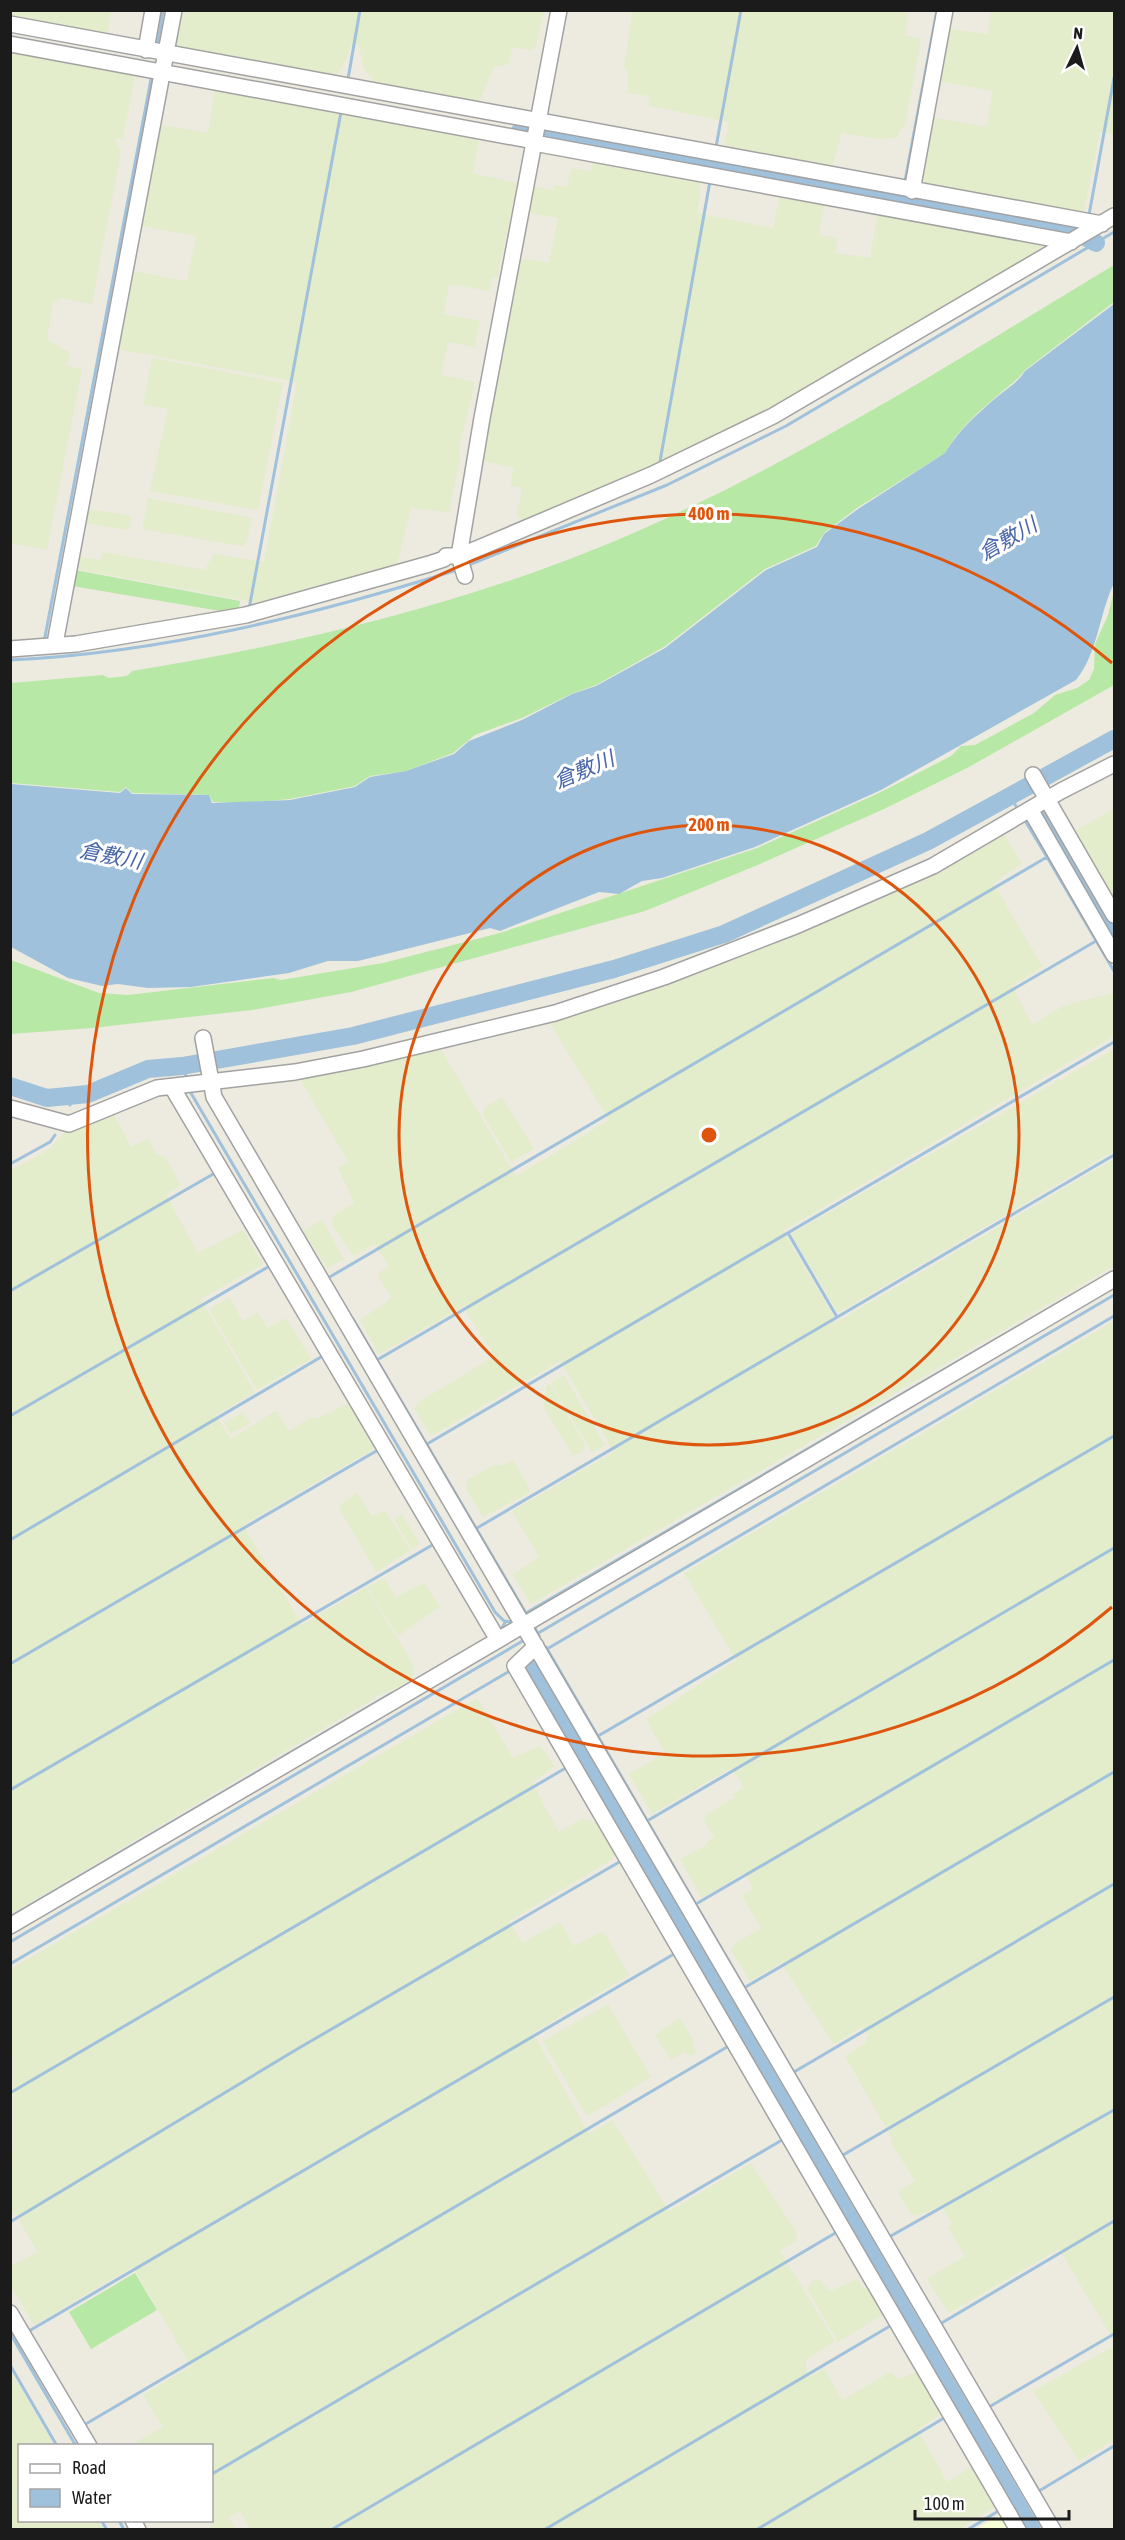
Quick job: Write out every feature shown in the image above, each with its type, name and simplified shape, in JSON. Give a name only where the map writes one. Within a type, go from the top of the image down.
[{"type":"street","points":[[146,50],[153,10]]},
{"type":"street","points":[[49,646],[56,638],[161,66],[174,10]]},
{"type":"street","points":[[458,562],[533,136],[559,10]]},
{"type":"street","points":[[909,199],[945,10]]},
{"type":"street","points":[[10,24],[146,50],[161,66]]},
{"type":"street","points":[[10,44],[161,66],[352,98],[533,136],[1091,230]]},
{"type":"street","points":[[352,98],[533,136],[1091,230]]},
{"type":"street","points":[[10,650],[76,644],[249,614],[429,564],[458,562],[467,554],[651,476],[772,416],[1091,230]]},
{"type":"street","points":[[10,1108],[69,1124],[157,1088],[210,1079],[295,1072],[396,1052],[555,1013],[664,977],[798,925],[933,866],[1025,813],[1046,795],[1114,764]]},
{"type":"street","points":[[1033,775],[1114,915]]},
{"type":"street","points":[[1025,813],[1114,955]]},
{"type":"street","points":[[205,1044],[214,1097],[1053,2529]]},
{"type":"street","points":[[182,1085],[498,1640]]},
{"type":"street","points":[[10,1926],[498,1640],[530,1636],[1114,1279]]},
{"type":"street","points":[[530,1636],[515,1666],[1018,2529]]},
{"type":"street","points":[[10,2313],[88,2444]]},
{"type":"shaded area","points":[[111,10],[108,32],[102,35],[11,18],[10,11]]},
{"type":"shaded area","points":[[894,10],[908,13],[905,35],[921,39],[905,126],[900,129],[897,138],[884,140],[842,133],[831,170],[724,150],[728,122],[650,106],[648,96],[628,93],[628,71],[624,68],[632,13],[621,11]]},
{"type":"shaded area","points":[[183,11],[544,11],[536,46],[532,50],[512,47],[509,64],[494,67],[478,104],[372,85],[372,78],[364,70],[359,45],[351,43],[348,55],[336,78],[175,48]]},
{"type":"shaded area","points":[[991,11],[1114,11],[1114,135],[1100,131],[1083,215],[927,185],[919,177],[930,117],[987,127],[993,91],[938,81],[948,29],[988,34]]},
{"type":"shaded area","points":[[10,51],[132,73],[135,78],[123,139],[115,138],[121,152],[92,304],[61,298],[53,303],[47,339],[70,353],[68,366],[82,369],[47,550],[11,543]]},
{"type":"shaded area","points":[[215,89],[475,139],[479,142],[473,173],[517,183],[497,278],[492,277],[489,291],[449,284],[444,314],[480,321],[475,347],[448,342],[441,375],[475,382],[459,448],[460,458],[449,512],[411,508],[396,569],[269,605],[77,569],[80,557],[101,560],[103,552],[205,570],[213,554],[264,562],[297,382],[123,350],[119,347],[132,271],[187,281],[196,236],[141,226],[161,125],[208,133]]},
{"type":"shaded area","points":[[593,159],[701,179],[698,213],[773,228],[780,195],[825,203],[819,235],[837,238],[836,253],[870,258],[878,212],[1047,241],[1048,249],[769,409],[769,413],[626,482],[521,523],[517,514],[522,488],[510,485],[514,468],[484,461],[482,458],[498,364],[505,356],[502,343],[519,259],[549,262],[558,218],[527,212],[532,186],[553,190],[554,185],[567,187],[571,168],[591,172]]},
{"type":"shaded area","points":[[152,358],[283,383],[258,510],[150,491],[168,409],[143,404]]},
{"type":"shaded area","points":[[148,498],[252,518],[246,543],[243,546],[142,529]]},
{"type":"shaded area","points":[[88,509],[131,516],[129,530],[86,523]]},
{"type":"shaded area","points":[[1114,808],[1114,904],[1074,832]]},
{"type":"shaded area","points":[[1003,833],[1022,864],[993,883],[1043,967],[1012,986],[1032,1025],[1063,1006],[1112,993],[1114,994],[1114,1036],[783,1231],[837,1322],[1114,1159],[1114,1266],[531,1604],[513,1575],[539,1557],[512,1511],[614,1452],[560,1361],[431,1436],[414,1408],[419,1402],[495,1356],[463,1307],[379,1354],[360,1320],[392,1298],[377,1274],[389,1266],[374,1244],[354,1256],[332,1225],[333,1216],[354,1203],[338,1168],[348,1161],[298,1076],[441,1049],[516,1176],[609,1120],[550,1023],[555,1018]]},
{"type":"shaded area","points":[[1112,1050],[1114,1054],[1114,1151],[838,1313],[791,1234]]},
{"type":"shaded area","points":[[502,1097],[534,1149],[511,1162],[483,1115],[485,1108]]},
{"type":"shaded area","points":[[112,1111],[131,1147],[148,1138],[156,1154],[165,1157],[181,1185],[166,1195],[198,1253],[243,1230],[263,1264],[199,1300],[208,1311],[255,1392],[216,1415],[231,1439],[274,1412],[277,1412],[289,1431],[310,1418],[318,1418],[350,1403],[377,1447],[243,1525],[302,1625],[366,1587],[413,1664],[414,1675],[412,1680],[378,1696],[11,1914],[11,1170],[48,1150],[67,1130]]},
{"type":"shaded area","points":[[322,1220],[344,1259],[327,1268],[303,1231]]},
{"type":"shaded area","points":[[230,1297],[242,1321],[258,1313],[268,1328],[286,1318],[311,1359],[257,1390],[209,1309]]},
{"type":"shaded area","points":[[1114,1321],[1114,2341],[1059,2249],[949,2313],[927,2279],[965,2256],[948,2227],[952,2224],[941,2206],[916,2216],[911,2214],[899,2195],[899,2191],[915,2181],[892,2145],[890,2135],[845,2056],[865,2043],[868,2035],[862,2027],[834,2044],[781,1963],[750,1981],[731,1950],[736,1943],[761,1928],[742,1896],[754,1889],[744,1873],[702,1898],[680,1859],[704,1846],[714,1836],[704,1820],[705,1815],[735,1797],[733,1794],[744,1787],[731,1768],[652,1814],[629,1774],[665,1753],[648,1723],[648,1718],[736,1660],[684,1573]]},
{"type":"shaded area","points":[[564,1375],[605,1445],[592,1453],[551,1383]]},
{"type":"shaded area","points":[[550,1384],[585,1445],[582,1452],[573,1456],[543,1406],[545,1402],[541,1396],[546,1393],[546,1386]]},
{"type":"shaded area","points":[[243,1412],[250,1423],[231,1434],[224,1423]]},
{"type":"shaded area","points":[[513,1460],[529,1487],[529,1493],[483,1517],[466,1489],[467,1480],[494,1465],[502,1465]]},
{"type":"shaded area","points":[[357,1493],[372,1516],[385,1510],[411,1550],[376,1572],[338,1506]]},
{"type":"shaded area","points":[[402,1514],[420,1544],[412,1549],[394,1519]]},
{"type":"shaded area","points":[[384,1578],[396,1597],[424,1583],[440,1607],[398,1636],[367,1587]]},
{"type":"shaded area","points":[[477,1698],[513,1758],[540,1746],[555,1766],[532,1783],[559,1832],[581,1819],[595,1822],[615,1855],[608,1862],[509,1921],[522,1943],[560,1922],[574,1946],[603,1931],[629,1975],[533,2033],[589,2134],[612,2120],[670,2211],[751,2163],[796,2231],[797,2240],[780,2251],[835,2341],[806,2360],[806,2370],[810,2377],[824,2369],[842,2400],[891,2372],[898,2379],[917,2372],[942,2413],[918,2430],[947,2482],[972,2467],[994,2507],[958,2530],[251,2530],[240,2511],[229,2518],[236,2529],[208,2529],[213,2522],[213,2444],[133,2444],[163,2427],[143,2395],[191,2366],[133,2267],[34,2325],[11,2286],[11,2266],[37,2252],[15,2212],[11,2214],[13,2115],[11,1969]]},
{"type":"shaded area","points":[[608,2004],[651,2077],[588,2116],[543,2041]]},
{"type":"shaded area","points":[[680,2018],[694,2041],[692,2043],[697,2052],[691,2056],[684,2052],[671,2060],[655,2035]]},
{"type":"shaded area","points":[[858,2279],[863,2288],[869,2289],[882,2315],[838,2342],[807,2289],[812,2281],[820,2280],[830,2291]]},
{"type":"shaded area","points":[[1114,2346],[1114,2440],[1079,2461],[1033,2391]]},
{"type":"shaded area","points":[[11,2372],[53,2444],[18,2444],[18,2522],[99,2522],[103,2529],[11,2529]]},
{"type":"shaded area","points":[[1004,2512],[1014,2530],[975,2530]]},
{"type":"green space","points":[[1114,265],[1114,302],[1025,370],[968,422],[945,453],[857,508],[824,533],[816,546],[765,569],[664,647],[596,685],[571,694],[522,718],[475,735],[453,753],[406,771],[370,776],[355,786],[290,799],[244,803],[213,802],[209,795],[132,793],[126,787],[120,792],[11,783],[11,683],[103,675],[109,678],[127,676],[132,671],[338,630],[473,593],[540,570],[669,517],[783,460],[895,397]]},
{"type":"green space","points":[[75,570],[240,601],[238,614],[72,586]]},
{"type":"green space","points":[[1114,591],[1114,685],[969,767],[884,809],[760,864],[645,911],[351,992],[252,1010],[92,1028],[11,1034],[11,960],[99,993],[128,995],[273,978],[281,980],[383,963],[500,933],[757,848],[881,792],[951,756],[961,746],[975,745],[1034,713],[1055,695],[1077,688],[1089,680],[1094,669],[1095,644],[1108,615]]},
{"type":"green space","points":[[135,2273],[157,2310],[91,2349],[69,2312]]},
{"type":"water","name":"倉敷川","points":[[1114,304],[1114,583],[1094,646],[1076,680],[881,790],[755,847],[662,878],[642,881],[619,894],[599,892],[500,931],[490,928],[358,961],[328,961],[289,973],[191,987],[148,988],[118,984],[102,986],[68,978],[11,947],[11,784],[120,793],[126,788],[132,794],[209,795],[212,803],[290,800],[355,787],[370,777],[406,771],[454,754],[469,741],[522,720],[572,694],[596,686],[665,648],[766,570],[817,547],[824,534],[858,509],[945,453],[969,423],[1016,382],[1025,371]]},
{"type":"waterway","points":[[158,42],[163,10]]},
{"type":"waterway","points":[[348,79],[360,10]]},
{"type":"waterway","points":[[716,147],[741,10]]},
{"type":"waterway","points":[[905,181],[937,10]]},
{"type":"waterway","points":[[44,642],[152,74]]},
{"type":"waterway","points":[[1089,215],[1114,78]]},
{"type":"waterway","points":[[249,609],[341,112]]},
{"type":"waterway","points":[[520,131],[1078,233],[1096,243]]},
{"type":"waterway","points":[[712,170],[714,162]]},
{"type":"waterway","points":[[659,467],[710,181]]},
{"type":"waterway","points":[[466,566],[667,485],[786,426],[1114,232]]},
{"type":"waterway","points":[[10,660],[124,649],[237,629],[348,602],[457,570]]},
{"type":"waterway","points":[[10,1086],[47,1098],[88,1094],[148,1069],[182,1066],[353,1036],[614,969],[724,934],[928,841],[1114,739]]},
{"type":"waterway","points":[[1011,798],[1019,811]]},
{"type":"waterway","points":[[1041,811],[1114,936]]},
{"type":"waterway","points":[[328,1278],[1047,857],[1024,819]]},
{"type":"waterway","points":[[1047,857],[1114,971]]},
{"type":"waterway","points":[[377,1360],[1096,941]]},
{"type":"waterway","points":[[427,1444],[1114,1042]]},
{"type":"waterway","points":[[182,1066],[187,1078]]},
{"type":"waterway","points":[[188,1088],[495,1612],[504,1621],[512,1622]]},
{"type":"waterway","points":[[70,1105],[71,1097]]},
{"type":"waterway","points":[[10,1164],[50,1142],[55,1135]]},
{"type":"waterway","points":[[477,1528],[1114,1155]]},
{"type":"waterway","points":[[10,1291],[215,1173]]},
{"type":"waterway","points":[[788,1233],[837,1317]]},
{"type":"waterway","points":[[10,1416],[268,1267]]},
{"type":"waterway","points":[[526,1613],[1072,1295]]},
{"type":"waterway","points":[[535,1635],[1114,1295]]},
{"type":"waterway","points":[[547,1649],[1114,1316]]},
{"type":"waterway","points":[[353,1319],[527,1615]]},
{"type":"waterway","points":[[10,1540],[321,1357]]},
{"type":"waterway","points":[[598,1736],[1114,1436]]},
{"type":"waterway","points":[[10,1664],[378,1450]]},
{"type":"waterway","points":[[10,1790],[434,1544]]},
{"type":"waterway","points":[[647,1821],[1114,1548]]},
{"type":"waterway","points":[[500,1631],[506,1621]]},
{"type":"waterway","points":[[535,1628],[539,1636]]},
{"type":"waterway","points":[[10,1942],[526,1639]]},
{"type":"waterway","points":[[546,1647],[862,2190]]},
{"type":"waterway","points":[[696,1904],[1114,1660]]},
{"type":"waterway","points":[[525,1663],[1032,2530]]},
{"type":"waterway","points":[[10,1964],[508,1672]]},
{"type":"waterway","points":[[10,1917],[392,1693]]},
{"type":"waterway","points":[[10,2093],[564,1769]]},
{"type":"waterway","points":[[744,1988],[1114,1772]]},
{"type":"waterway","points":[[10,2222],[299,2048],[621,1861]]},
{"type":"waterway","points":[[794,2072],[1114,1884]]},
{"type":"waterway","points":[[29,2331],[674,1954]]},
{"type":"waterway","points":[[843,2155],[1114,1997]]},
{"type":"waterway","points":[[84,2425],[727,2047]]},
{"type":"waterway","points":[[889,2237],[1114,2110]]},
{"type":"waterway","points":[[213,2473],[782,2140]]},
{"type":"waterway","points":[[940,2324],[1114,2221]]},
{"type":"waterway","points":[[331,2530],[837,2232]]},
{"type":"waterway","points":[[544,2530],[890,2326]]},
{"type":"waterway","points":[[10,2333],[75,2444]]},
{"type":"waterway","points":[[989,2407],[1114,2334]]},
{"type":"waterway","points":[[10,2365],[56,2444]]},
{"type":"waterway","points":[[756,2530],[944,2418]]},
{"type":"waterway","points":[[1025,2467],[1039,2491],[1114,2446]]},
{"type":"waterway","points":[[1012,2504],[1016,2501]]},
{"type":"waterway","points":[[967,2530],[1000,2510]]},
{"type":"waterway","points":[[102,2522],[107,2530]]},
{"type":"waterway","points":[[120,2522],[124,2530]]}]
